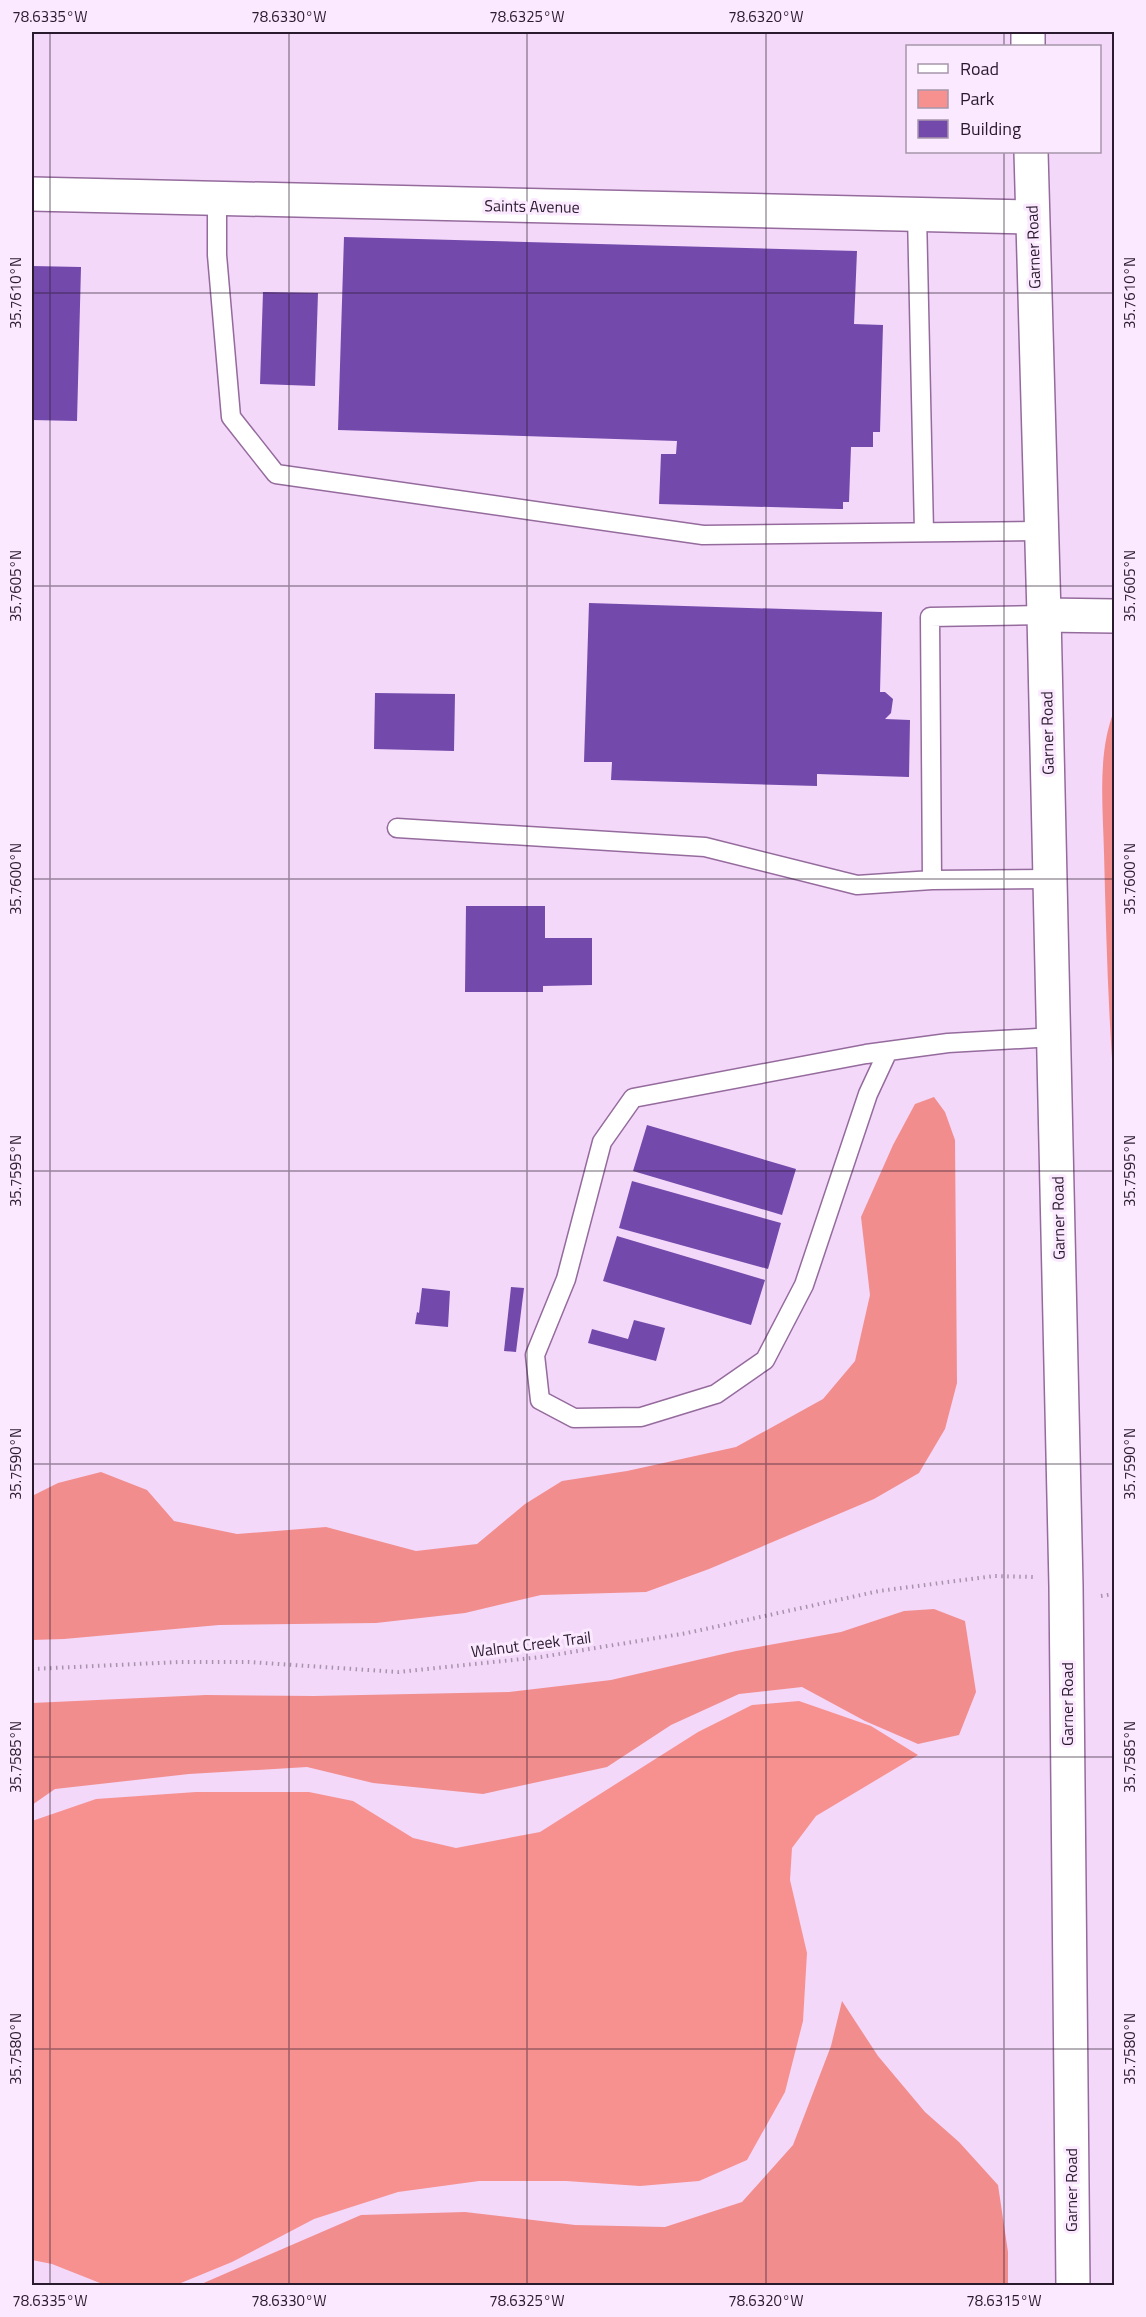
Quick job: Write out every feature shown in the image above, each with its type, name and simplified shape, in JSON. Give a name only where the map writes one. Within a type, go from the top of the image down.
[{"type":"main road","name":"Garner Road","points":[[1031,153],[1066,1586],[1072,2286]]},
{"type":"main road","name":"Saints Avenue","points":[[32,194],[1032,217]]},
{"type":"main road","points":[[1044,615],[1114,616]]},
{"type":"lane","points":[[216,199],[218,255],[231,417],[276,474],[703,535],[1042,531]]},
{"type":"lane","points":[[917,214],[924,532]]},
{"type":"lane","points":[[932,880],[930,617],[1044,615]]},
{"type":"lane","points":[[397,828],[705,847],[857,885],[932,880],[1050,879]]},
{"type":"lane","points":[[888,1052],[868,1094],[804,1285],[765,1360],[717,1394],[641,1417],[574,1418],[540,1400],[535,1355],[566,1279],[602,1142],[633,1098],[888,1052],[948,1043],[1054,1037]]},
{"type":"path","name":"Walnut Creek Trail","points":[[32,1669],[179,1662],[249,1662],[398,1672],[541,1657],[664,1636],[879,1591],[994,1576],[1028,1575]]},
{"type":"path","points":[[1102,1596],[1114,1594]]},
{"type":"green space","points":[[799,1701],[871,1726],[918,1755],[816,1816],[792,1848],[790,1880],[807,1953],[803,2021],[785,2092],[747,2160],[699,2181],[640,2186],[566,2181],[479,2181],[398,2192],[314,2219],[232,2262],[176,2285],[105,2285],[52,2264],[32,2260],[32,1821],[96,1799],[196,1792],[309,1792],[353,1801],[413,1838],[456,1848],[540,1832],[698,1732],[752,1705]]},
{"type":"shaded area","points":[[1114,711],[1114,1087],[1102,799],[1105,745]]},
{"type":"shaded area","points":[[934,1097],[945,1112],[955,1140],[957,1383],[945,1429],[919,1473],[874,1499],[709,1569],[646,1592],[541,1595],[465,1613],[376,1623],[219,1625],[32,1640],[32,1496],[58,1483],[101,1472],[147,1490],[174,1521],[237,1534],[326,1527],[416,1551],[477,1544],[525,1504],[562,1481],[627,1471],[736,1447],[823,1399],[855,1361],[870,1295],[861,1217],[893,1145],[915,1104]]},
{"type":"shaded area","points":[[934,1609],[965,1621],[976,1692],[959,1735],[918,1744],[865,1721],[802,1687],[739,1694],[671,1725],[607,1767],[483,1794],[373,1783],[307,1767],[189,1774],[55,1789],[32,1805],[32,1703],[206,1695],[314,1696],[509,1692],[611,1680],[736,1651],[841,1632],[904,1611]]},
{"type":"shaded area","points":[[842,2001],[878,2056],[925,2112],[959,2142],[998,2185],[1008,2252],[1008,2285],[199,2285],[361,2215],[465,2212],[575,2225],[665,2227],[742,2202],[793,2145],[831,2046]]},
{"type":"building","points":[[344,237],[857,251],[854,324],[883,325],[880,432],[873,432],[873,447],[851,447],[849,502],[843,502],[843,509],[839,509],[659,504],[661,454],[676,454],[677,441],[338,430]]},
{"type":"building","points":[[32,266],[81,267],[77,421],[32,420]]},
{"type":"building","points":[[263,292],[318,293],[315,386],[260,384]]},
{"type":"building","points":[[589,603],[882,612],[880,692],[885,692],[893,699],[891,713],[885,719],[910,720],[909,777],[817,774],[817,786],[611,780],[612,762],[584,762]]},
{"type":"building","points":[[375,693],[455,694],[454,751],[374,749]]},
{"type":"building","points":[[466,906],[545,906],[545,938],[592,938],[592,985],[543,986],[543,992],[465,992]]},
{"type":"building","points":[[647,1125],[796,1169],[782,1215],[633,1171]]},
{"type":"building","points":[[632,1181],[781,1223],[768,1269],[619,1228]]},
{"type":"building","points":[[617,1236],[765,1280],[751,1325],[603,1281]]},
{"type":"building","points":[[511,1287],[524,1288],[516,1352],[504,1351]]},
{"type":"building","points":[[422,1288],[450,1291],[448,1327],[415,1324],[417,1312],[419,1313]]},
{"type":"building","points":[[634,1320],[665,1328],[656,1361],[588,1343],[592,1329],[628,1339]]}]
